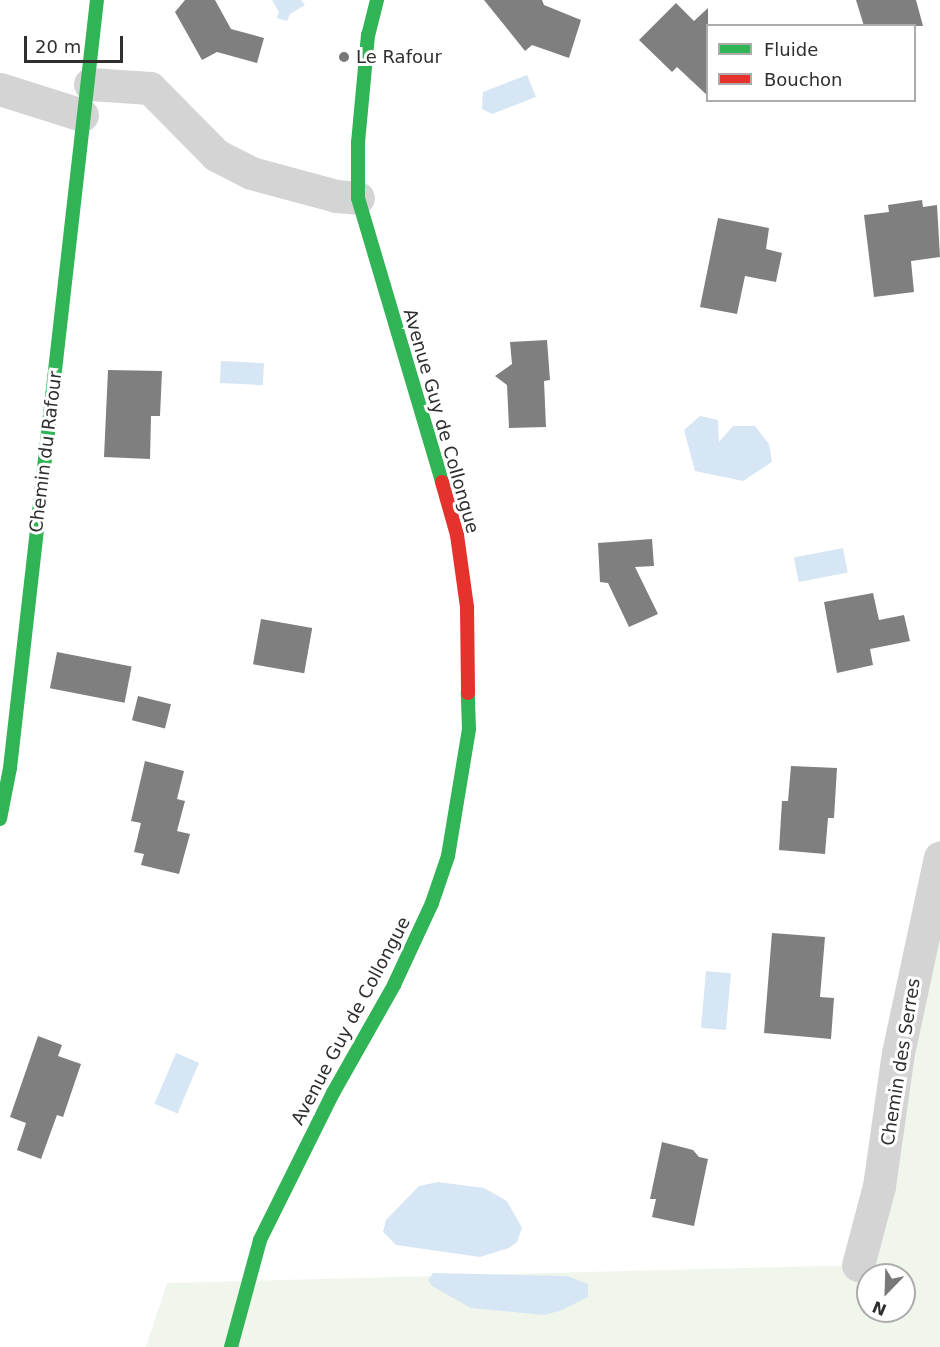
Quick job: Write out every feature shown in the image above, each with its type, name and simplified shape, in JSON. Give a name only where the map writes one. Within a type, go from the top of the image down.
[{"type":"main road","name":"Chemin du Rafour","points":[[0,819],[9,768],[97,0]]},
{"type":"main road","name":"Avenue Guy de Collongue","points":[[231,1347],[245,1285],[264,1230],[333,1093],[394,985],[432,903],[448,856],[469,729],[467,607],[458,535],[358,198],[358,142],[368,35],[377,0]]},
{"type":"street","points":[[0,89],[86,100],[150,88],[167,101],[216,155],[251,173],[336,196],[358,198]]},
{"type":"street","name":"Chemin des Serres","points":[[859,1263],[879,1186],[898,1053],[940,857]]},
{"type":"shaded area","points":[[940,857],[940,1347],[146,1347],[167,1283],[856,1265],[856,1323],[916,1323],[916,1263],[857,1263]]},
{"type":"water","points":[[272,0],[301,0],[305,5],[290,14],[287,21],[277,18],[279,12]]},
{"type":"water","points":[[527,75],[536,97],[492,114],[482,109],[483,92]]},
{"type":"water","points":[[221,361],[264,363],[263,385],[220,383]]},
{"type":"water","points":[[700,416],[718,420],[719,442],[733,426],[755,426],[769,444],[772,462],[743,481],[695,471],[684,430]]},
{"type":"water","points":[[843,548],[848,573],[799,582],[794,558]]},
{"type":"water","points":[[706,971],[731,973],[726,1030],[701,1028]]},
{"type":"water","points":[[176,1053],[199,1063],[178,1113],[155,1104]]},
{"type":"water","points":[[438,1182],[484,1188],[507,1201],[522,1228],[517,1242],[509,1248],[480,1257],[396,1245],[383,1232],[386,1220],[419,1186]]},
{"type":"water","points":[[433,1273],[567,1276],[588,1284],[588,1297],[560,1311],[543,1315],[471,1308],[432,1286],[428,1280]]},
{"type":"building","points":[[185,0],[215,0],[231,29],[264,38],[257,63],[217,52],[202,60],[175,12]]},
{"type":"building","points":[[484,0],[542,0],[544,5],[581,20],[569,58],[532,45],[525,51]]},
{"type":"building","points":[[856,0],[916,0],[923,26],[916,26],[916,24],[863,24]]},
{"type":"building","points":[[676,3],[694,21],[708,8],[706,94],[677,67],[672,72],[639,40]]},
{"type":"building","points":[[922,200],[923,207],[937,205],[940,257],[911,261],[914,292],[874,297],[864,215],[889,212],[888,205]]},
{"type":"building","points":[[718,218],[769,228],[766,249],[782,253],[776,282],[745,276],[737,314],[700,307]]},
{"type":"building","points":[[547,340],[550,380],[544,381],[546,427],[509,428],[507,385],[495,376],[512,364],[510,342]]},
{"type":"building","points":[[108,370],[162,371],[160,416],[151,416],[150,459],[104,457]]},
{"type":"building","points":[[652,539],[654,566],[635,567],[658,614],[629,627],[608,583],[600,582],[598,543]]},
{"type":"building","points":[[873,593],[879,620],[904,615],[910,641],[870,649],[873,665],[837,673],[824,602]]},
{"type":"building","points":[[261,619],[312,628],[304,673],[253,664]]},
{"type":"building","points":[[57,652],[132,667],[125,703],[50,688]]},
{"type":"building","points":[[138,696],[171,704],[165,728],[132,720]]},
{"type":"building","points":[[145,761],[184,771],[177,799],[185,801],[177,831],[190,834],[179,874],[141,865],[144,854],[134,852],[141,823],[131,821]]},
{"type":"building","points":[[791,766],[837,768],[834,818],[828,818],[825,854],[779,850],[782,801],[788,801]]},
{"type":"building","points":[[772,933],[825,937],[820,997],[834,998],[831,1039],[764,1033]]},
{"type":"building","points":[[38,1036],[62,1045],[58,1056],[81,1064],[63,1117],[57,1115],[41,1159],[17,1150],[26,1123],[10,1117]]},
{"type":"building","points":[[662,1142],[693,1150],[699,1157],[708,1159],[694,1226],[652,1217],[656,1199],[650,1199]]},
{"type":"traffic: fast","points":[[0,819],[10,768],[97,0]]},
{"type":"traffic: fast","points":[[377,0],[368,35],[358,142],[358,198],[442,482]]},
{"type":"traffic: fast","points":[[231,1347],[260,1240],[333,1093],[394,985],[432,903],[448,856],[469,729],[468,693]]},
{"type":"traffic: jam","points":[[442,482],[457,535],[467,607],[468,693]]},
{"type":"place","name":"Le Rafour","points":[[344,57]]}]
